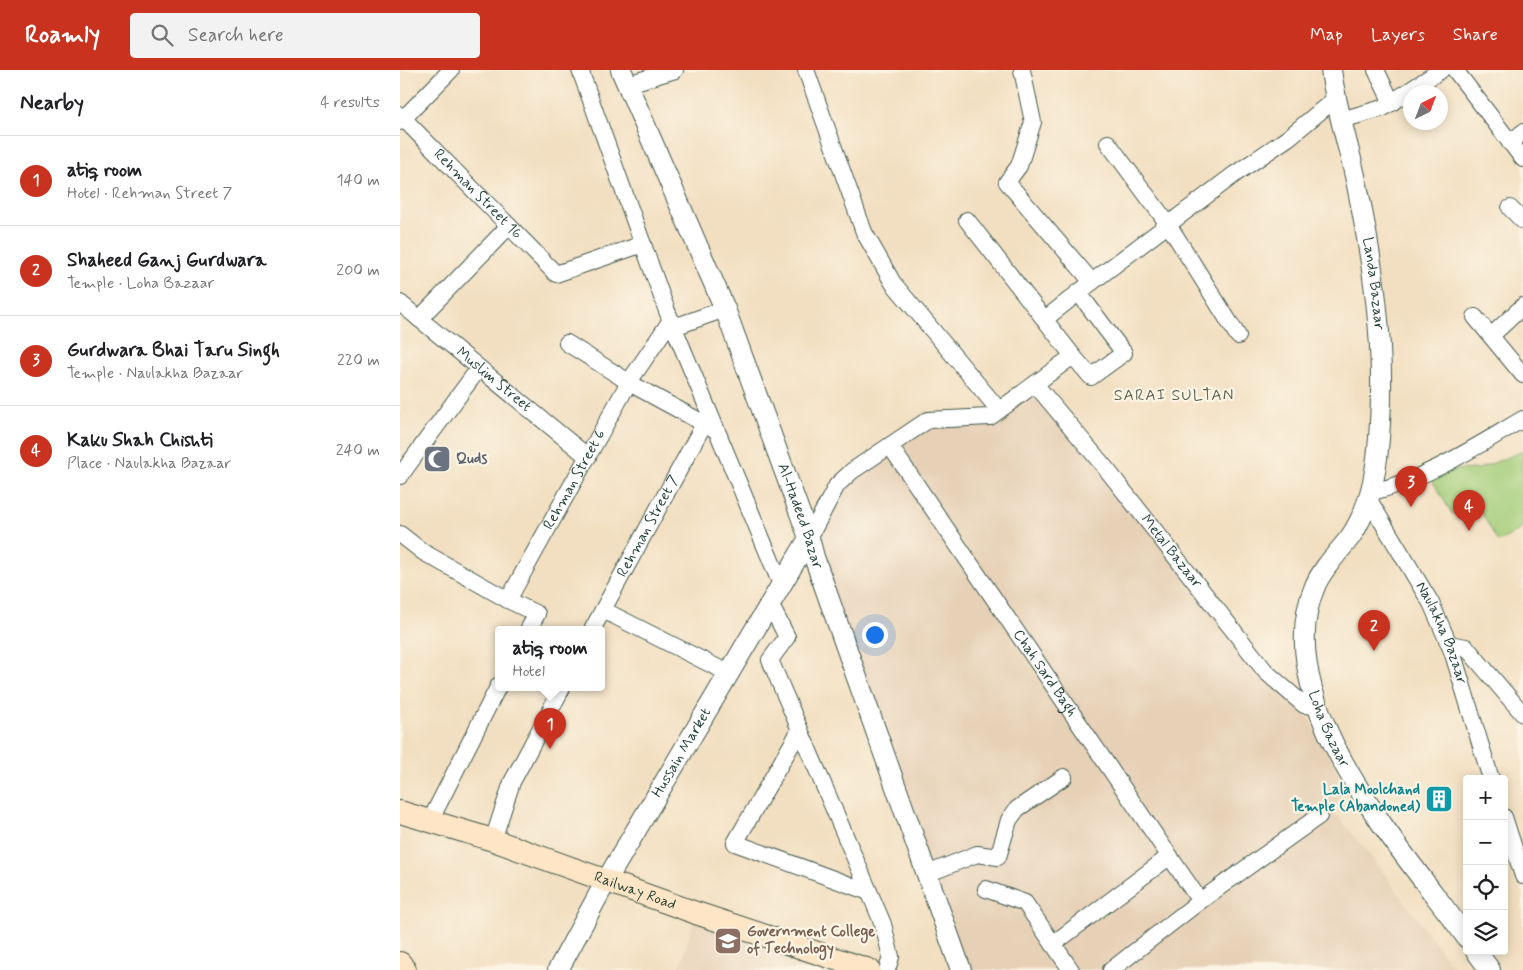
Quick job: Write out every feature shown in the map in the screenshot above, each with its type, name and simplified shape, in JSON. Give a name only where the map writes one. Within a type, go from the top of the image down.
[{"type":"main road","name":"Railway Road","points":[[400,812],[493,840],[606,881],[868,970]]},
{"type":"main road","points":[[400,963],[405,970]]},
{"type":"street","points":[[401,118],[451,70]]},
{"type":"street","points":[[580,70],[711,428],[782,587]]},
{"type":"street","points":[[625,77],[675,70]]},
{"type":"street","points":[[806,70],[864,232],[893,283],[999,410]]},
{"type":"street","points":[[1022,70],[1033,122],[1019,166],[1007,182],[1092,282]]},
{"type":"street","name":"Landa Bazaar","points":[[1331,70],[1335,99],[1357,182],[1379,321],[1382,376],[1380,427],[1370,496]]},
{"type":"street","points":[[1376,70],[1392,103]]},
{"type":"street","points":[[1341,120],[1363,116],[1383,108],[1441,70]]},
{"type":"street","points":[[1455,70],[1523,159]]},
{"type":"street","name":"Al-Hadeed Bazar","points":[[625,77],[725,308],[809,538],[814,557],[962,970]]},
{"type":"street","points":[[1045,319],[1168,224],[1288,138],[1335,99]]},
{"type":"street","name":"Rehman Street 16","points":[[401,118],[556,274],[643,244]]},
{"type":"street","points":[[1510,143],[1523,132]]},
{"type":"street","points":[[1108,143],[1168,224],[1238,336]]},
{"type":"street","points":[[1510,208],[1523,221]]},
{"type":"street","points":[[966,220],[1091,377],[1124,353],[1078,292]]},
{"type":"street","points":[[419,319],[509,226]]},
{"type":"street","name":"Muslim Street","points":[[400,303],[588,458]]},
{"type":"street","points":[[1491,336],[1523,306]]},
{"type":"street","points":[[672,324],[725,308]]},
{"type":"street","points":[[1475,317],[1523,375]]},
{"type":"street","name":"Rehman Street 6","points":[[508,600],[629,382],[672,324]]},
{"type":"street","points":[[567,343],[629,382],[711,428]]},
{"type":"street","points":[[809,538],[837,485],[852,471],[928,420],[990,417],[1073,356]]},
{"type":"street","points":[[400,476],[478,368]]},
{"type":"street","name":"Metal Bazaar","points":[[1035,384],[1108,471],[1266,672],[1304,705],[1316,706]]},
{"type":"street","points":[[1370,496],[1400,485],[1443,465],[1523,419]]},
{"type":"street","name":"Rehman Street 7","points":[[594,626],[711,428]]},
{"type":"street","name":"Chah Sard Bagh","points":[[890,446],[1200,901]]},
{"type":"street","name":"Naulakha Bazaar","points":[[1370,496],[1431,603],[1449,644],[1490,775]]},
{"type":"street","name":"Loha Bazaar","points":[[1370,496],[1351,535],[1316,584],[1307,613],[1304,641],[1316,706],[1330,740],[1352,777],[1463,932]]},
{"type":"street","points":[[400,534],[423,552],[508,600],[537,614],[530,626]]},
{"type":"street","name":"Hussain Market","points":[[558,970],[606,881],[782,587],[809,538]]},
{"type":"street","points":[[770,606],[787,637],[770,660],[883,924],[891,957],[887,970]]},
{"type":"street","points":[[603,610],[730,674]]},
{"type":"street","points":[[1449,644],[1466,647],[1523,714]]},
{"type":"street","points":[[430,821],[496,691]]},
{"type":"street","points":[[493,840],[512,782],[560,691]]},
{"type":"street","points":[[800,730],[735,843],[870,892]]},
{"type":"street","points":[[927,874],[977,854],[998,857],[1009,820],[1017,809],[1064,777]]},
{"type":"street","points":[[1111,970],[1200,901],[1319,816]]},
{"type":"street","points":[[1505,820],[1523,876]]},
{"type":"street","points":[[1053,944],[1170,856]]},
{"type":"street","points":[[986,889],[1025,903],[1071,970]]},
{"type":"street","points":[[1479,955],[1490,970]]},
{"type":"shaded area","points":[[1035,384],[1309,719],[1348,792],[1321,816],[1335,813],[1377,864],[1455,970],[962,970],[809,538],[834,490],[928,420],[981,417]]},
{"type":"shaded area","name":"Government College of Technology","points":[[696,913],[843,970],[679,970]]},
{"type":"green space","points":[[1523,451],[1523,528],[1498,542],[1476,503],[1452,514],[1432,480],[1449,470],[1478,469]]},
{"type":"place","name":"Quds","points":[[437,459]]},
{"type":"place","name":"Gurdwara Bhai Taru Singh","points":[[1411,507]]},
{"type":"place","name":"Kaku Shah Chishti","points":[[1469,531]]},
{"type":"place","name":"Shaheed Ganj Gurdwara","points":[[1374,651]]},
{"type":"place","name":"atiq room","points":[[550,749]]},
{"type":"place","name":"Lala Moolchand Temple (Abandoned)","points":[[1439,799]]},
{"type":"place","name":"Government College of Technology","points":[[728,941]]},
{"type":"district","name":"SARAI SULTAN","points":[[1174,395]]}]
